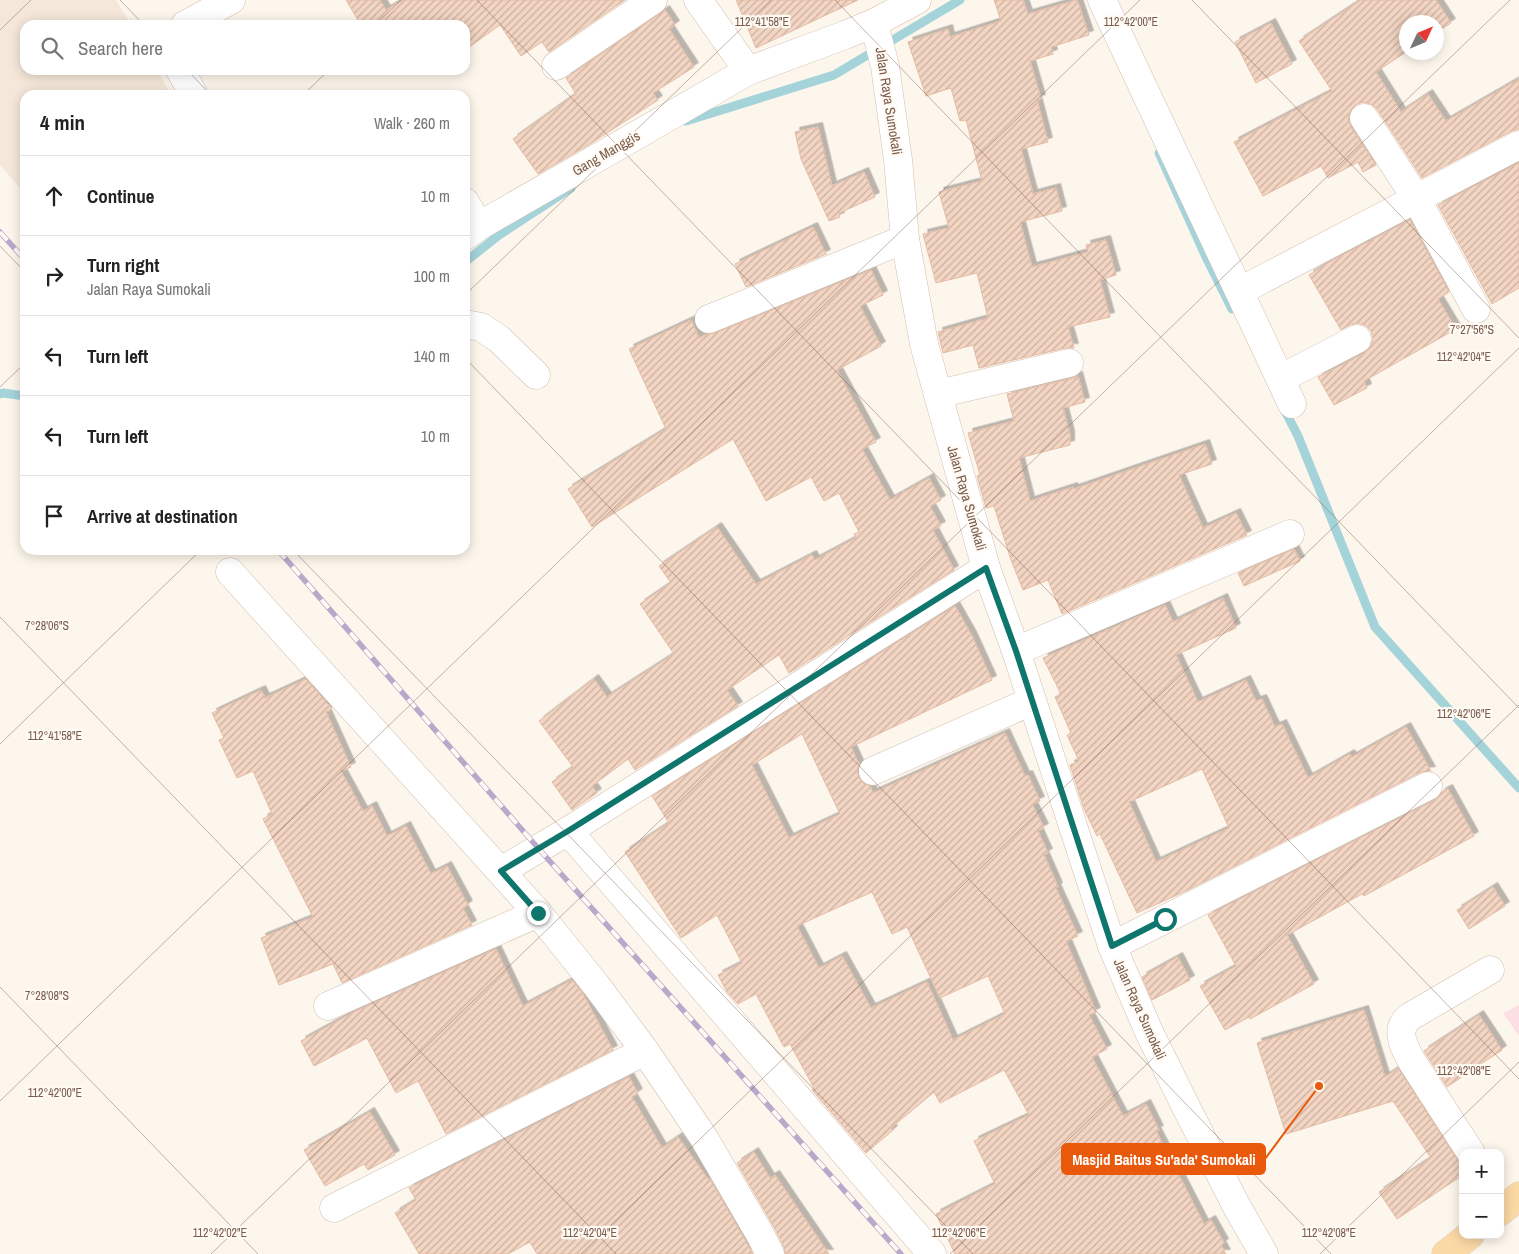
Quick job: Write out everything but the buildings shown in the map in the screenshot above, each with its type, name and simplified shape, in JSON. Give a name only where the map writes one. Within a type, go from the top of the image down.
[{"type":"main road","points":[[1446,1254],[1465,1239]]},
{"type":"street","points":[[194,20],[231,0]]},
{"type":"street","points":[[556,66],[653,0]]},
{"type":"street","points":[[698,0],[748,71]]},
{"type":"street","name":"Gang Manggis","points":[[472,231],[748,71],[879,38],[918,0]]},
{"type":"street","points":[[1102,0],[1292,404]]},
{"type":"street","name":"Jalan Raya Sumokali","points":[[879,38],[898,160],[905,239],[924,344],[986,568],[1016,651],[1112,946],[1149,1032],[1185,1106],[1264,1254]]},
{"type":"street","points":[[183,75],[191,90]]},
{"type":"street","points":[[1364,118],[1416,198],[1476,309]]},
{"type":"street","points":[[1240,291],[1519,145]]},
{"type":"street","points":[[709,319],[905,239]]},
{"type":"street","points":[[470,325],[481,327],[499,339],[536,375]]},
{"type":"street","points":[[1280,378],[1357,339]]},
{"type":"street","points":[[938,394],[1069,363]]},
{"type":"street","points":[[1016,651],[1290,534]]},
{"type":"street","points":[[501,871],[568,831],[986,568]]},
{"type":"street","points":[[230,572],[501,871],[538,913],[596,985],[645,1051],[704,1138],[770,1254]]},
{"type":"street","points":[[873,771],[1032,701]]},
{"type":"street","points":[[1112,946],[1428,786]]},
{"type":"street","points":[[568,831],[932,1254]]},
{"type":"street","points":[[328,1006],[538,913]]},
{"type":"street","points":[[1468,1149],[1411,1060],[1406,1050],[1401,1030],[1406,1019],[1490,970]]},
{"type":"street","points":[[334,1208],[645,1051]]},
{"type":"shaded area","points":[[0,0],[116,0],[128,20],[20,20],[20,75],[160,75],[168,90],[20,90],[20,188],[0,165]]},
{"type":"shaded area","points":[[1519,1005],[1519,1036],[1503,1013]]},
{"type":"waterway","points":[[686,121],[834,75],[960,0]]},
{"type":"waterway","points":[[1159,153],[1206,257],[1232,309]]},
{"type":"waterway","points":[[470,258],[499,235],[571,188]]},
{"type":"waterway","points":[[0,394],[20,395]]},
{"type":"waterway","points":[[1283,407],[1298,436],[1375,627],[1519,788]]},
{"type":"railway","points":[[0,232],[20,254]]},
{"type":"railway","points":[[282,555],[538,848],[901,1254]]},
{"type":"place","name":"Masjid Baitus Su'ada' Sumokali","points":[[1319,1086]]},
{"type":"route","points":[[538,913],[501,871],[568,831],[986,568],[1016,651],[1112,946],[1165,919]]}]
